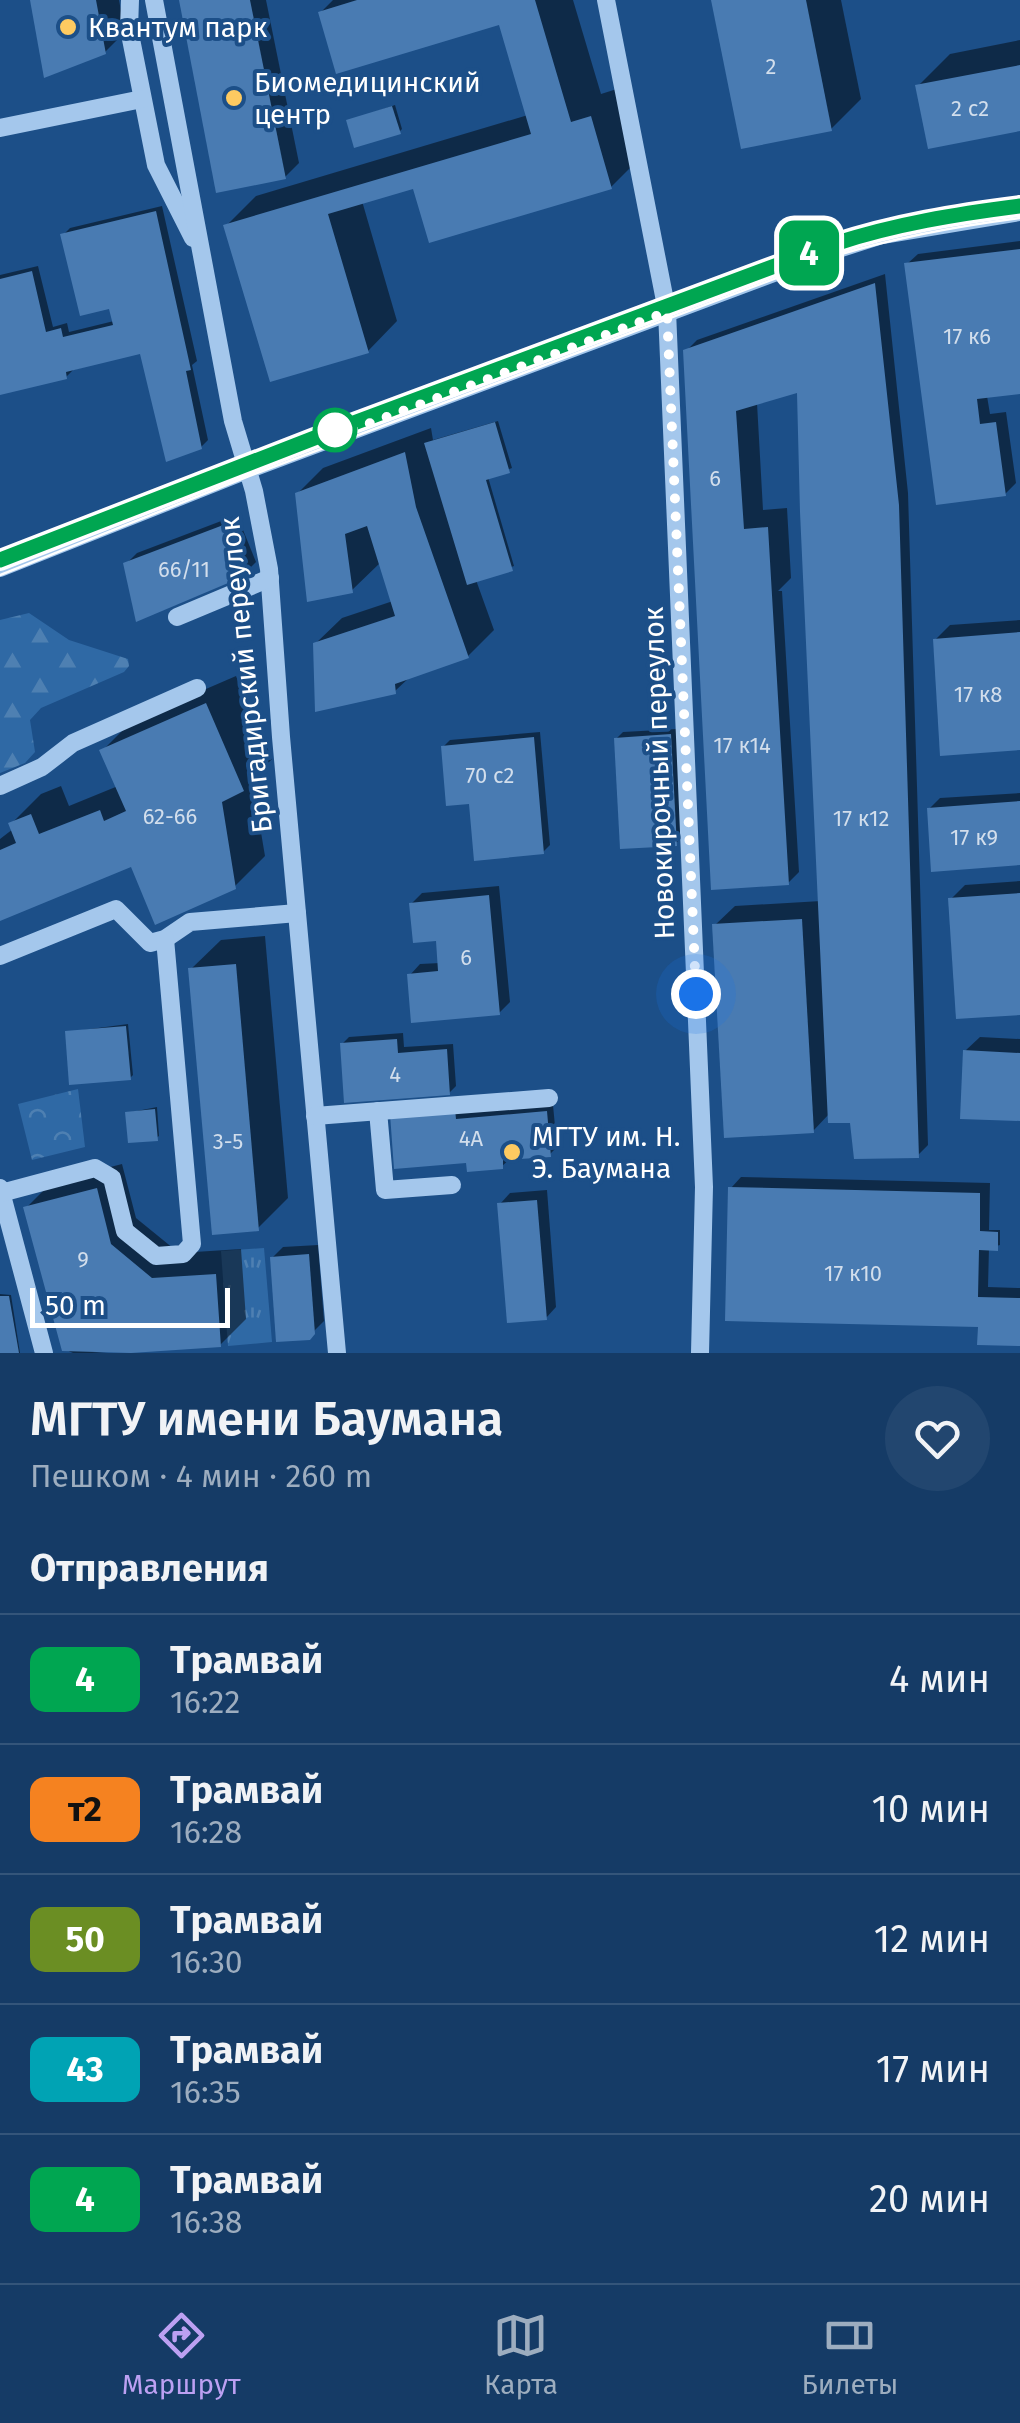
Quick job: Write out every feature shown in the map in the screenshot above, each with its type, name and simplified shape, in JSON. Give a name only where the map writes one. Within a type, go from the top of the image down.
[{"type":"street","points":[[130,0],[129,29],[156,165],[204,258]]},
{"type":"street","name":"Бригадирский переулок","points":[[154,0],[233,420],[264,538],[270,578],[337,1353]]},
{"type":"street","name":"Новокирочный переулок","points":[[606,0],[667,312],[704,1187],[700,1353]]},
{"type":"street","points":[[0,128],[142,100]]},
{"type":"street","points":[[0,568],[247,470],[882,235],[1020,212]]},
{"type":"street","points":[[177,617],[270,578]]},
{"type":"street","points":[[0,786],[42,767],[73,742],[197,688]]},
{"type":"street","points":[[0,956],[116,908],[150,943],[165,939],[190,922],[297,913]]},
{"type":"street","points":[[44,1353],[1,1191],[96,1168],[112,1178],[126,1231],[156,1256],[183,1254],[192,1244],[165,939]]},
{"type":"street","points":[[316,1116],[549,1098]]},
{"type":"street","points":[[378,1111],[385,1190],[452,1185]]},
{"type":"green space","points":[[29,613],[69,640],[128,659],[129,666],[124,672],[41,708],[30,720],[35,752],[25,763],[0,773],[0,620]]},
{"type":"green space","points":[[78,1089],[85,1147],[32,1160],[18,1104]]},
{"type":"green space","points":[[264,1248],[272,1342],[228,1346],[221,1251]]},
{"type":"building","name":"Квантум парк","points":[[30,0],[96,0],[106,54],[44,78]]},
{"type":"building","name":"Биомедицинский центр","points":[[179,0],[250,0],[286,179],[216,193]]},
{"type":"building","points":[[357,0],[535,0],[571,122],[591,116],[612,189],[429,243],[413,189],[328,214],[369,353],[270,382],[223,225],[531,134],[499,25],[336,74],[318,12]]},
{"type":"building","points":[[711,0],[806,0],[832,131],[741,149]]},
{"type":"building","points":[[1020,65],[1020,131],[928,149],[915,85]]},
{"type":"building","points":[[392,106],[401,134],[354,148],[346,120]]},
{"type":"building","points":[[156,211],[191,370],[186,371],[202,449],[166,462],[140,354],[66,372],[67,379],[0,395],[0,279],[32,271],[46,332],[61,328],[63,337],[113,325],[109,309],[80,316],[60,234]]},
{"type":"building","points":[[1020,249],[1020,394],[977,399],[980,424],[996,422],[1006,496],[936,505],[904,263]]},
{"type":"building","points":[[875,283],[899,505],[919,1158],[854,1159],[850,1123],[828,1123],[797,393],[736,411],[744,529],[768,527],[789,885],[711,890],[683,350]]},
{"type":"building","points":[[495,422],[510,473],[486,480],[513,571],[467,585],[424,443]]},
{"type":"building","points":[[405,452],[416,507],[469,658],[395,684],[396,694],[315,712],[313,643],[395,616],[367,526],[345,534],[353,593],[307,602],[295,493]]},
{"type":"building","points":[[226,524],[247,575],[136,622],[123,563]]},
{"type":"building","points":[[1020,632],[1020,750],[940,756],[933,639]]},
{"type":"building","points":[[206,703],[244,791],[222,802],[236,889],[155,925],[131,867],[0,921],[0,850],[16,843],[8,823],[31,814],[39,834],[100,810],[104,821],[126,811],[99,750]]},
{"type":"building","points":[[671,734],[677,846],[620,849],[614,738]]},
{"type":"building","points":[[534,737],[544,854],[474,861],[469,804],[446,806],[441,746]]},
{"type":"building","points":[[1020,801],[1020,865],[931,872],[927,808]]},
{"type":"building","points":[[1020,893],[1020,1015],[956,1019],[948,898]]},
{"type":"building","points":[[489,895],[500,1015],[411,1023],[407,974],[438,971],[436,941],[413,943],[409,903]]},
{"type":"building","points":[[802,919],[814,1133],[724,1138],[712,924]]},
{"type":"building","points":[[236,964],[259,1231],[212,1235],[188,968]]},
{"type":"building","points":[[126,1026],[131,1080],[69,1085],[65,1031]]},
{"type":"building","points":[[397,1039],[398,1053],[447,1049],[450,1095],[344,1103],[340,1043]]},
{"type":"building","points":[[963,1050],[1020,1053],[1020,1121],[960,1119]]},
{"type":"building","points":[[155,1109],[158,1141],[128,1143],[125,1112]]},
{"type":"building","points":[[455,1109],[456,1119],[547,1111],[551,1157],[503,1160],[503,1169],[467,1172],[466,1163],[394,1169],[390,1114]]},
{"type":"building","points":[[728,1187],[980,1193],[980,1231],[998,1232],[998,1251],[979,1250],[978,1297],[1020,1298],[1020,1346],[977,1345],[978,1327],[725,1321]]},
{"type":"building","points":[[97,1188],[111,1244],[152,1278],[216,1274],[221,1347],[131,1353],[62,1351],[23,1207]]},
{"type":"building","points":[[537,1200],[547,1320],[507,1323],[497,1203]]},
{"type":"building","points":[[309,1254],[315,1334],[310,1340],[276,1342],[270,1257]]},
{"type":"building","points":[[0,1296],[9,1296],[19,1353],[0,1353]]},
{"type":"tram line","name":"4","points":[[0,560],[834,244],[877,230],[1020,206]]},
{"type":"tram line","points":[[0,575],[249,476],[838,255],[928,233],[1020,218]]},
{"type":"place","name":"Квантум парк","points":[[68,27]]},
{"type":"place","name":"Биомедицинский центр","points":[[234,98]]},
{"type":"place","name":"МГТУ им. Н. Э. Баумана","points":[[512,1152]]},
{"type":"route","points":[[335,430],[352,430],[667,312],[696,994]]}]
